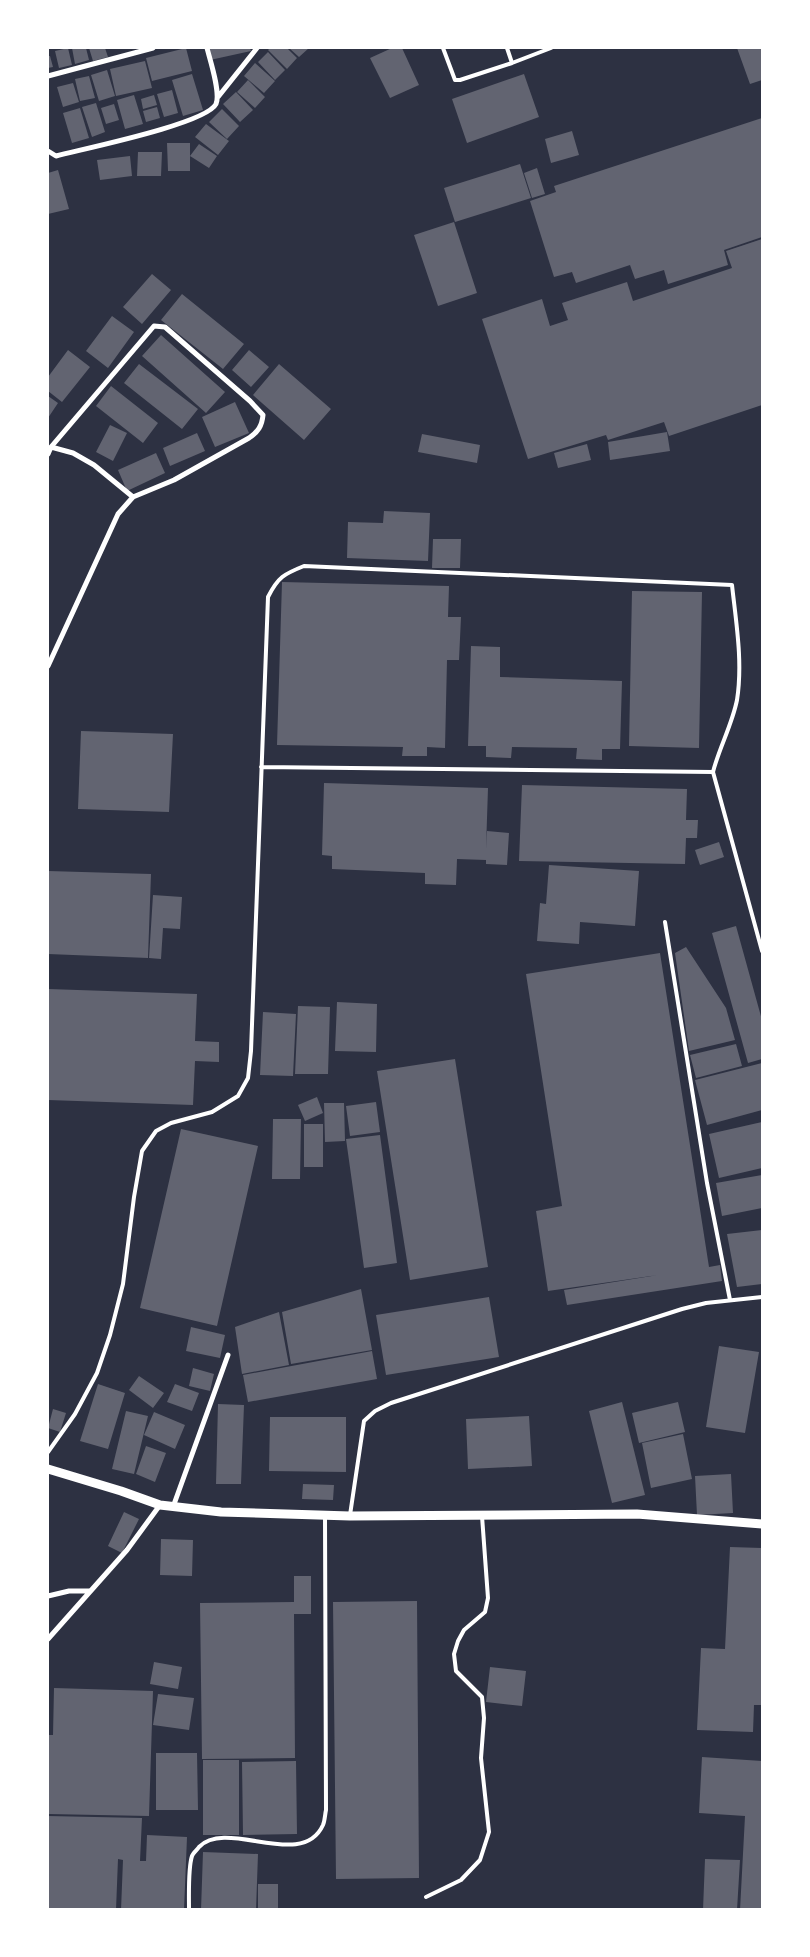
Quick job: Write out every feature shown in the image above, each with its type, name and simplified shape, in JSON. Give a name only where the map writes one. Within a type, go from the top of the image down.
[{"type":"street","points":[[48,76],[153,48]]},
{"type":"street","points":[[207,48],[218,97]]},
{"type":"street","points":[[48,151],[56,156],[178,124],[200,116],[215,106],[218,97],[256,48]]},
{"type":"street","points":[[48,454],[51,447],[154,326],[165,327],[250,401],[263,415],[262,425],[249,438],[174,480],[133,498],[118,514],[48,666]]},
{"type":"street","points":[[51,447],[73,453],[94,465],[133,498]]},
{"type":"street","points":[[174,1507],[228,1355]]},
{"type":"street","points":[[48,1469],[108,1486],[160,1505],[221,1512],[325,1516],[637,1514],[762,1524]]},
{"type":"street","points":[[48,1639],[90,1590],[128,1550],[160,1505]]},
{"type":"street","points":[[48,1596],[69,1591],[90,1590]]},
{"type":"lane","points":[[443,48],[455,80],[512,63],[551,48]]},
{"type":"lane","points":[[507,48],[512,63]]},
{"type":"lane","points":[[48,1452],[75,1414],[97,1373],[110,1335],[123,1284],[142,1151],[156,1131],[171,1123],[212,1112],[238,1096],[248,1078],[251,1051],[268,597],[274,584],[286,573],[304,566],[732,584],[739,667],[737,699],[713,772],[762,951]]},
{"type":"lane","points":[[262,767],[713,772]]},
{"type":"lane","points":[[665,922],[707,1183],[730,1300]]},
{"type":"lane","points":[[350,1516],[364,1421],[374,1411],[400,1400],[682,1309],[706,1303],[762,1297]]},
{"type":"lane","points":[[189,1910],[192,1855],[205,1842],[219,1838],[289,1845],[314,1836],[323,1825],[326,1810],[325,1516]]},
{"type":"lane","points":[[426,1897],[461,1880],[480,1860],[489,1832],[481,1758],[484,1718],[482,1697],[456,1671],[454,1654],[464,1630],[485,1612],[488,1598],[482,1516]]},
{"type":"building","points":[[68,48],[72,65],[59,68],[55,51]]},
{"type":"building","points":[[72,48],[86,48],[89,60],[75,64]]},
{"type":"building","points":[[89,48],[105,48],[108,57],[93,61]]},
{"type":"building","points":[[186,48],[192,71],[152,81],[146,58]]},
{"type":"building","points":[[207,48],[250,48],[251,51],[210,60]]},
{"type":"building","points":[[270,48],[287,48],[297,58],[287,69],[268,50]]},
{"type":"building","points":[[289,48],[309,48],[299,57]]},
{"type":"building","points":[[392,48],[402,48],[419,85],[390,98],[370,58]]},
{"type":"building","points":[[737,48],[762,48],[762,80],[750,84]]},
{"type":"building","points":[[268,52],[285,70],[275,80],[258,62]]},
{"type":"building","points":[[48,56],[50,56],[53,67],[48,68]]},
{"type":"building","points":[[145,61],[152,88],[116,96],[110,69]]},
{"type":"building","points":[[255,63],[275,81],[264,93],[244,76]]},
{"type":"building","points":[[107,70],[115,96],[99,101],[91,75]]},
{"type":"building","points":[[192,74],[203,110],[183,116],[172,80]]},
{"type":"building","points":[[524,74],[539,117],[467,143],[452,99]]},
{"type":"building","points":[[89,76],[95,98],[80,101],[75,79]]},
{"type":"building","points":[[248,80],[265,97],[255,108],[237,92]]},
{"type":"building","points":[[73,83],[79,102],[63,107],[57,87]]},
{"type":"building","points":[[172,90],[178,113],[164,117],[157,94]]},
{"type":"building","points":[[236,92],[253,110],[240,122],[223,104]]},
{"type":"building","points":[[134,95],[143,124],[125,129],[117,100]]},
{"type":"building","points":[[154,95],[157,105],[143,109],[141,99]]},
{"type":"building","points":[[96,103],[105,132],[92,137],[82,107]]},
{"type":"building","points":[[114,104],[119,120],[106,124],[101,108]]},
{"type":"building","points":[[157,107],[160,118],[146,122],[143,111]]},
{"type":"building","points":[[80,108],[89,138],[72,143],[63,113]]},
{"type":"building","points":[[222,109],[239,126],[227,139],[209,122]]},
{"type":"building","points":[[762,118],[762,237],[724,250],[728,265],[668,284],[664,270],[635,279],[630,265],[576,283],[572,272],[554,277],[530,201],[556,192],[554,186]]},
{"type":"building","points":[[206,124],[229,141],[218,155],[195,137]]},
{"type":"building","points":[[572,131],[579,155],[551,163],[545,139]]},
{"type":"building","points":[[167,143],[190,143],[190,171],[168,171]]},
{"type":"building","points":[[199,144],[217,156],[209,168],[190,156]]},
{"type":"building","points":[[138,152],[162,152],[161,176],[137,176]]},
{"type":"building","points":[[130,156],[132,176],[100,180],[97,160]]},
{"type":"building","points":[[520,164],[531,198],[455,222],[444,188]]},
{"type":"building","points":[[537,168],[545,194],[532,198],[524,173]]},
{"type":"building","points":[[58,170],[69,209],[48,214],[48,173]]},
{"type":"building","points":[[454,222],[477,293],[438,306],[414,235]]},
{"type":"building","points":[[762,239],[762,405],[669,436],[664,422],[608,440],[606,435],[528,459],[482,319],[542,299],[550,326],[568,320],[562,303],[627,282],[633,301],[732,268],[726,251]]},
{"type":"building","points":[[152,274],[171,290],[142,324],[123,307]]},
{"type":"building","points":[[182,294],[244,344],[223,369],[161,320]]},
{"type":"building","points":[[112,316],[134,332],[108,368],[86,351]]},
{"type":"building","points":[[161,335],[225,392],[206,413],[142,356]]},
{"type":"building","points":[[68,350],[90,367],[62,402],[48,391],[48,377]]},
{"type":"building","points":[[249,350],[269,367],[251,387],[232,370]]},
{"type":"building","points":[[139,364],[198,409],[182,429],[124,383]]},
{"type":"building","points":[[279,364],[331,409],[304,440],[253,395]]},
{"type":"building","points":[[111,386],[158,423],[143,443],[96,406]]},
{"type":"building","points":[[48,396],[58,403],[48,418]]},
{"type":"building","points":[[235,402],[249,433],[215,447],[202,417]]},
{"type":"building","points":[[110,425],[127,433],[113,461],[96,452]]},
{"type":"building","points":[[667,432],[670,451],[610,460],[608,442]]},
{"type":"building","points":[[197,433],[205,451],[170,466],[163,448]]},
{"type":"building","points":[[422,434],[480,445],[477,463],[418,452]]},
{"type":"building","points":[[587,444],[591,460],[558,468],[554,453]]},
{"type":"building","points":[[156,453],[165,473],[127,491],[118,470]]},
{"type":"building","points":[[384,511],[430,513],[428,561],[347,558],[348,522],[383,523]]},
{"type":"building","points":[[433,539],[461,539],[460,568],[432,568]]},
{"type":"building","points":[[282,582],[449,586],[448,617],[461,617],[459,660],[447,660],[445,748],[427,747],[427,756],[402,756],[403,747],[277,745]]},
{"type":"building","points":[[632,591],[702,592],[699,748],[629,746]]},
{"type":"building","points":[[471,646],[500,647],[500,677],[622,681],[620,749],[602,749],[602,760],[576,759],[577,748],[512,747],[511,758],[486,757],[486,746],[468,746]]},
{"type":"building","points":[[81,731],[173,734],[169,812],[78,809]]},
{"type":"building","points":[[324,783],[488,788],[486,849],[487,831],[509,833],[507,865],[486,864],[486,860],[457,859],[456,885],[425,884],[425,873],[332,869],[332,856],[322,855]]},
{"type":"building","points":[[522,785],[687,789],[686,820],[698,820],[697,838],[686,838],[685,864],[519,861]]},
{"type":"building","points":[[719,842],[724,857],[700,865],[695,850]]},
{"type":"building","points":[[549,865],[639,871],[635,926],[580,922],[579,944],[537,941],[540,903],[546,904]]},
{"type":"building","points":[[48,871],[151,874],[148,958],[48,954]]},
{"type":"building","points":[[153,895],[182,897],[180,929],[163,928],[161,959],[149,958]]},
{"type":"building","points":[[736,926],[762,1020],[762,1059],[748,1063],[712,933]]},
{"type":"building","points":[[686,947],[726,1008],[735,1040],[689,1051],[675,953]]},
{"type":"building","points":[[660,953],[709,1267],[720,1265],[722,1281],[567,1305],[564,1290],[658,1275],[548,1291],[536,1211],[562,1206],[526,974]]},
{"type":"building","points":[[48,989],[197,994],[195,1041],[219,1042],[219,1062],[195,1061],[193,1105],[48,1100]]},
{"type":"building","points":[[337,1002],[377,1004],[376,1052],[335,1051]]},
{"type":"building","points":[[298,1006],[330,1007],[328,1074],[295,1074]]},
{"type":"building","points":[[263,1012],[296,1014],[293,1076],[260,1075]]},
{"type":"building","points":[[736,1044],[742,1066],[696,1078],[690,1055]]},
{"type":"building","points":[[455,1059],[488,1267],[410,1280],[377,1071]]},
{"type":"building","points":[[762,1063],[762,1110],[707,1125],[695,1080]]},
{"type":"building","points":[[317,1097],[323,1113],[305,1121],[298,1105]]},
{"type":"building","points":[[376,1102],[380,1132],[350,1136],[346,1106]]},
{"type":"building","points":[[324,1103],[344,1103],[345,1141],[325,1142]]},
{"type":"building","points":[[273,1119],[301,1119],[300,1179],[272,1179]]},
{"type":"building","points":[[762,1122],[762,1168],[719,1178],[709,1134]]},
{"type":"building","points":[[304,1124],[323,1124],[323,1167],[304,1167]]},
{"type":"building","points":[[181,1129],[258,1146],[217,1326],[140,1308]]},
{"type":"building","points":[[380,1135],[397,1263],[364,1268],[346,1139]]},
{"type":"building","points":[[762,1175],[762,1208],[722,1216],[716,1183]]},
{"type":"building","points":[[762,1230],[762,1284],[737,1287],[727,1234]]},
{"type":"building","points":[[361,1289],[372,1350],[291,1364],[282,1312]]},
{"type":"building","points":[[489,1297],[499,1357],[386,1375],[376,1315]]},
{"type":"building","points":[[279,1312],[289,1365],[242,1374],[235,1327]]},
{"type":"building","points":[[191,1327],[225,1335],[220,1358],[186,1351]]},
{"type":"building","points":[[719,1346],[759,1352],[745,1433],[706,1427]]},
{"type":"building","points":[[372,1351],[377,1379],[248,1402],[243,1375]]},
{"type":"building","points":[[193,1368],[214,1374],[210,1391],[189,1386]]},
{"type":"building","points":[[139,1376],[164,1393],[153,1408],[129,1390]]},
{"type":"building","points":[[98,1384],[125,1393],[108,1449],[80,1441]]},
{"type":"building","points":[[175,1384],[199,1393],[192,1411],[167,1402]]},
{"type":"building","points":[[622,1402],[645,1495],[612,1503],[589,1411]]},
{"type":"building","points":[[678,1402],[685,1432],[639,1443],[632,1413]]},
{"type":"building","points":[[218,1404],[244,1405],[241,1484],[216,1484]]},
{"type":"building","points":[[53,1409],[66,1413],[60,1432],[48,1428]]},
{"type":"building","points":[[126,1411],[148,1416],[134,1474],[112,1469]]},
{"type":"building","points":[[154,1412],[185,1425],[175,1449],[144,1435]]},
{"type":"building","points":[[529,1416],[532,1466],[468,1469],[466,1419]]},
{"type":"building","points":[[270,1417],[346,1417],[346,1472],[269,1471]]},
{"type":"building","points":[[683,1434],[692,1479],[651,1488],[642,1443]]},
{"type":"building","points":[[146,1446],[166,1453],[155,1482],[136,1474]]},
{"type":"building","points":[[731,1474],[733,1513],[697,1515],[695,1476]]},
{"type":"building","points":[[303,1484],[334,1485],[333,1500],[302,1499]]},
{"type":"building","points":[[124,1512],[139,1519],[122,1553],[108,1546]]},
{"type":"building","points":[[161,1539],[193,1540],[192,1576],[160,1575]]},
{"type":"building","points":[[730,1547],[762,1548],[762,1705],[754,1705],[753,1732],[697,1730],[701,1648],[725,1649]]},
{"type":"building","points":[[294,1576],[311,1576],[311,1614],[294,1614],[295,1758],[202,1759],[200,1603],[294,1602]]},
{"type":"building","points":[[417,1601],[419,1878],[336,1879],[333,1602]]},
{"type":"building","points":[[154,1662],[182,1667],[178,1689],[150,1684]]},
{"type":"building","points":[[490,1667],[526,1671],[522,1706],[486,1702]]},
{"type":"building","points":[[54,1688],[153,1691],[149,1816],[48,1814],[48,1735],[53,1735]]},
{"type":"building","points":[[158,1694],[194,1698],[189,1730],[153,1725]]},
{"type":"building","points":[[156,1753],[197,1753],[198,1810],[156,1810]]},
{"type":"building","points":[[702,1757],[762,1761],[762,1910],[740,1910],[745,1816],[699,1813]]},
{"type":"building","points":[[203,1760],[239,1760],[239,1835],[203,1835]]},
{"type":"building","points":[[296,1761],[297,1834],[243,1835],[242,1762]]},
{"type":"building","points":[[48,1816],[142,1818],[140,1861],[146,1861],[147,1835],[187,1837],[184,1910],[121,1910],[123,1860],[118,1859],[116,1910],[48,1910]]},
{"type":"building","points":[[203,1852],[258,1854],[256,1910],[201,1910]]},
{"type":"building","points":[[705,1859],[740,1860],[737,1910],[703,1910]]},
{"type":"building","points":[[258,1884],[278,1884],[278,1910],[258,1910]]}]
